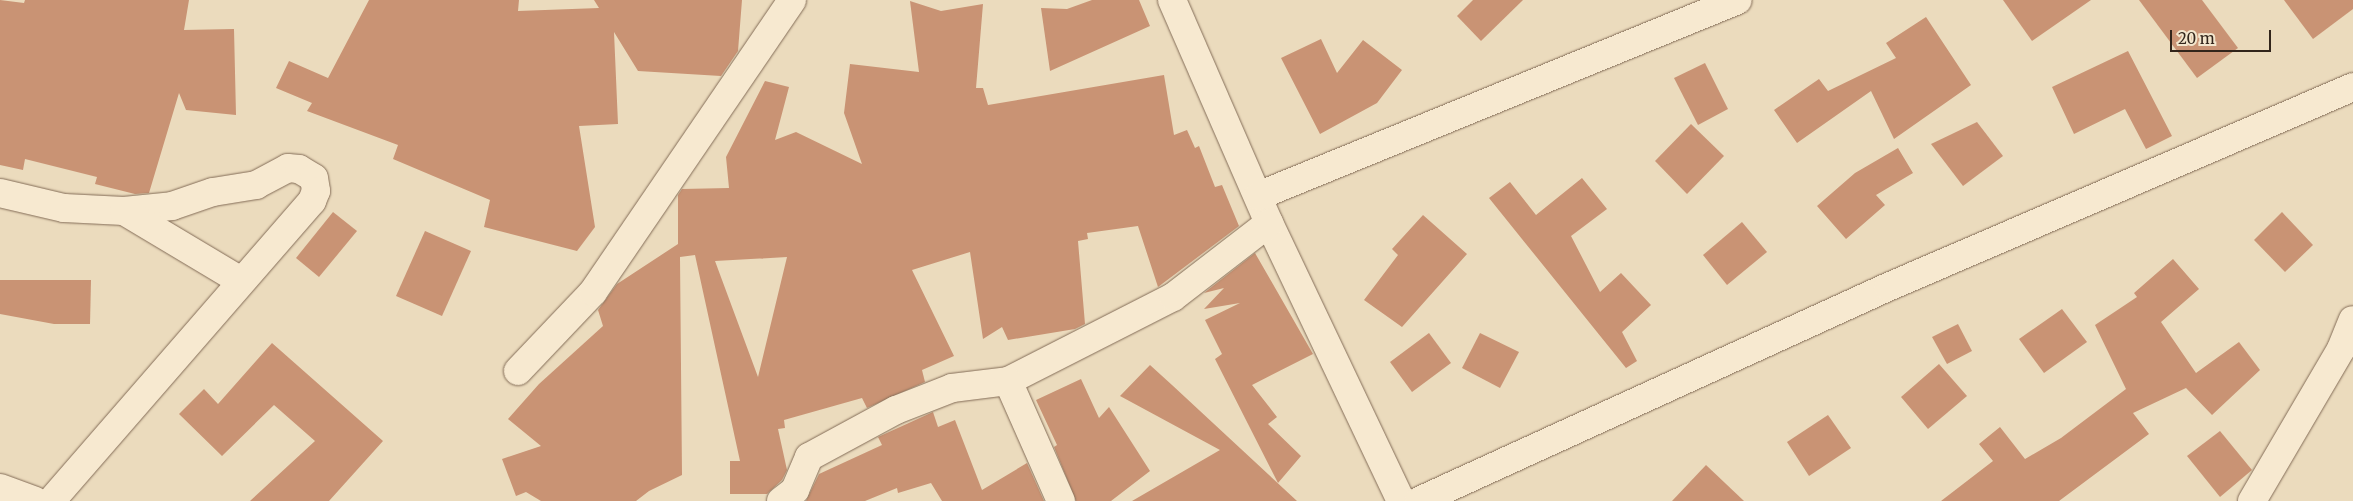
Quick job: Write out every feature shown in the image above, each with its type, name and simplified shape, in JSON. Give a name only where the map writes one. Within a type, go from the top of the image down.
[{"type":"street","points":[[518,370],[593,292],[792,0]]},
{"type":"street","points":[[1172,0],[1269,223],[1402,501]]},
{"type":"street","points":[[1258,196],[1738,0]]},
{"type":"street","points":[[1419,501],[1888,287],[2353,87]]},
{"type":"street","points":[[0,193],[64,208],[124,210],[172,206],[213,192],[256,185],[288,168],[299,169],[314,178],[316,191],[312,201],[51,501]]},
{"type":"street","points":[[124,210],[241,281]]},
{"type":"street","points":[[781,501],[795,490],[810,458],[896,410],[952,388],[1008,381],[1173,297],[1269,223]]},
{"type":"street","points":[[2252,501],[2341,349],[2353,320]]},
{"type":"street","points":[[1008,381],[1061,501]]},
{"type":"street","points":[[0,488],[36,501]]},
{"type":"building","points":[[0,0],[24,3],[25,0],[189,0],[184,30],[234,29],[236,115],[186,110],[179,93],[149,193],[135,194],[95,184],[97,177],[25,159],[23,170],[0,165]]},
{"type":"building","points":[[369,0],[519,0],[518,11],[599,8],[594,0],[742,0],[738,51],[721,76],[638,71],[614,32],[618,124],[579,126],[595,227],[577,251],[484,227],[490,200],[393,159],[398,145],[307,111],[312,103],[276,88],[289,61],[328,78]]},
{"type":"building","points":[[1092,0],[1139,0],[1150,26],[1050,71],[1041,8],[1067,9]]},
{"type":"building","points":[[1473,0],[1523,0],[1481,41],[1457,16]]},
{"type":"building","points":[[2003,0],[2091,0],[2032,41]]},
{"type":"building","points":[[2139,0],[2202,0],[2238,48],[2197,78]]},
{"type":"building","points":[[2284,0],[2353,0],[2353,9],[2313,39]]},
{"type":"building","points":[[910,1],[941,11],[983,4],[976,88],[983,88],[988,105],[1164,75],[1174,135],[1187,130],[1195,148],[1199,146],[1215,187],[1222,185],[1239,226],[1158,287],[1138,226],[1087,233],[1088,239],[1078,241],[1085,324],[1075,329],[1008,340],[1002,327],[983,339],[970,252],[912,270],[954,356],[922,370],[925,382],[867,408],[862,398],[784,420],[785,428],[778,429],[787,470],[782,480],[767,494],[730,494],[730,461],[740,461],[695,255],[680,257],[682,475],[649,491],[636,501],[541,501],[526,492],[516,496],[502,459],[541,446],[508,419],[539,384],[603,326],[598,310],[617,284],[678,244],[678,195],[682,189],[729,188],[726,157],[765,81],[789,87],[775,140],[796,132],[862,164],[844,113],[850,64],[919,72]],"holes":[[[787,257],[758,377],[715,261]]]},
{"type":"building","points":[[1926,17],[1971,85],[1894,139],[1871,91],[1797,143],[1774,110],[1819,79],[1828,91],[1896,58],[1886,43]]},
{"type":"building","points":[[1321,39],[1337,73],[1363,40],[1402,70],[1377,103],[1320,134],[1281,58]]},
{"type":"building","points":[[2128,51],[2172,136],[2146,149],[2125,109],[2074,134],[2052,87]]},
{"type":"building","points":[[1705,63],[1728,109],[1698,125],[1674,78]]},
{"type":"building","points":[[1977,122],[2003,156],[1963,186],[1931,144]]},
{"type":"building","points":[[1691,124],[1724,156],[1687,194],[1655,161]]},
{"type":"building","points":[[1898,148],[1913,173],[1876,195],[1885,205],[1846,239],[1817,206],[1855,173]]},
{"type":"building","points":[[1582,178],[1607,209],[1571,236],[1600,292],[1621,273],[1651,305],[1622,332],[1637,361],[1626,368],[1489,198],[1510,182],[1536,215]]},
{"type":"building","points":[[333,212],[357,231],[319,277],[296,258]]},
{"type":"building","points":[[2282,212],[2313,245],[2285,272],[2254,240]]},
{"type":"building","points":[[1423,215],[1467,254],[1402,327],[1364,300],[1398,255],[1392,249]]},
{"type":"building","points":[[1742,222],[1767,252],[1727,285],[1703,255]]},
{"type":"building","points":[[425,231],[471,251],[442,316],[396,296]]},
{"type":"building","points":[[1255,253],[1313,354],[1252,385],[1277,417],[1268,424],[1301,456],[1278,483],[1215,359],[1222,354],[1205,320],[1240,303],[1204,309],[1224,288],[1204,293]]},
{"type":"building","points":[[2173,259],[2199,289],[2161,322],[2196,373],[2239,342],[2260,370],[2212,415],[2186,388],[2133,413],[2149,434],[2059,501],[1941,501],[1993,461],[1979,444],[2000,427],[2025,459],[2061,438],[2126,389],[2095,325],[2137,297],[2134,293]]},
{"type":"building","points":[[0,280],[91,280],[90,324],[54,324],[0,314]]},
{"type":"building","points":[[2062,309],[2087,342],[2044,373],[2019,339]]},
{"type":"building","points":[[1958,324],[1972,351],[1947,364],[1932,337]]},
{"type":"building","points":[[1429,333],[1451,363],[1412,392],[1390,362]]},
{"type":"building","points":[[1480,333],[1519,352],[1500,388],[1462,368]]},
{"type":"building","points":[[272,343],[383,441],[329,501],[250,501],[315,441],[274,405],[222,456],[179,414],[204,389],[218,404]]},
{"type":"building","points":[[1939,364],[1967,396],[1928,429],[1901,397]]},
{"type":"building","points":[[1150,365],[1297,501],[1132,501],[1220,450],[1120,396]]},
{"type":"building","points":[[1081,379],[1099,418],[1109,407],[1150,471],[1111,501],[1076,501],[1054,447],[1057,445],[1036,400]]},
{"type":"building","points":[[933,412],[938,427],[955,420],[982,490],[1027,463],[1044,501],[942,501],[931,483],[898,493],[897,488],[865,501],[806,501],[819,474],[882,445],[878,437]]},
{"type":"building","points":[[1828,415],[1851,448],[1809,476],[1787,442]]},
{"type":"building","points":[[2220,431],[2252,470],[2220,497],[2187,456]]},
{"type":"building","points":[[1706,465],[1744,501],[1672,501]]}]
